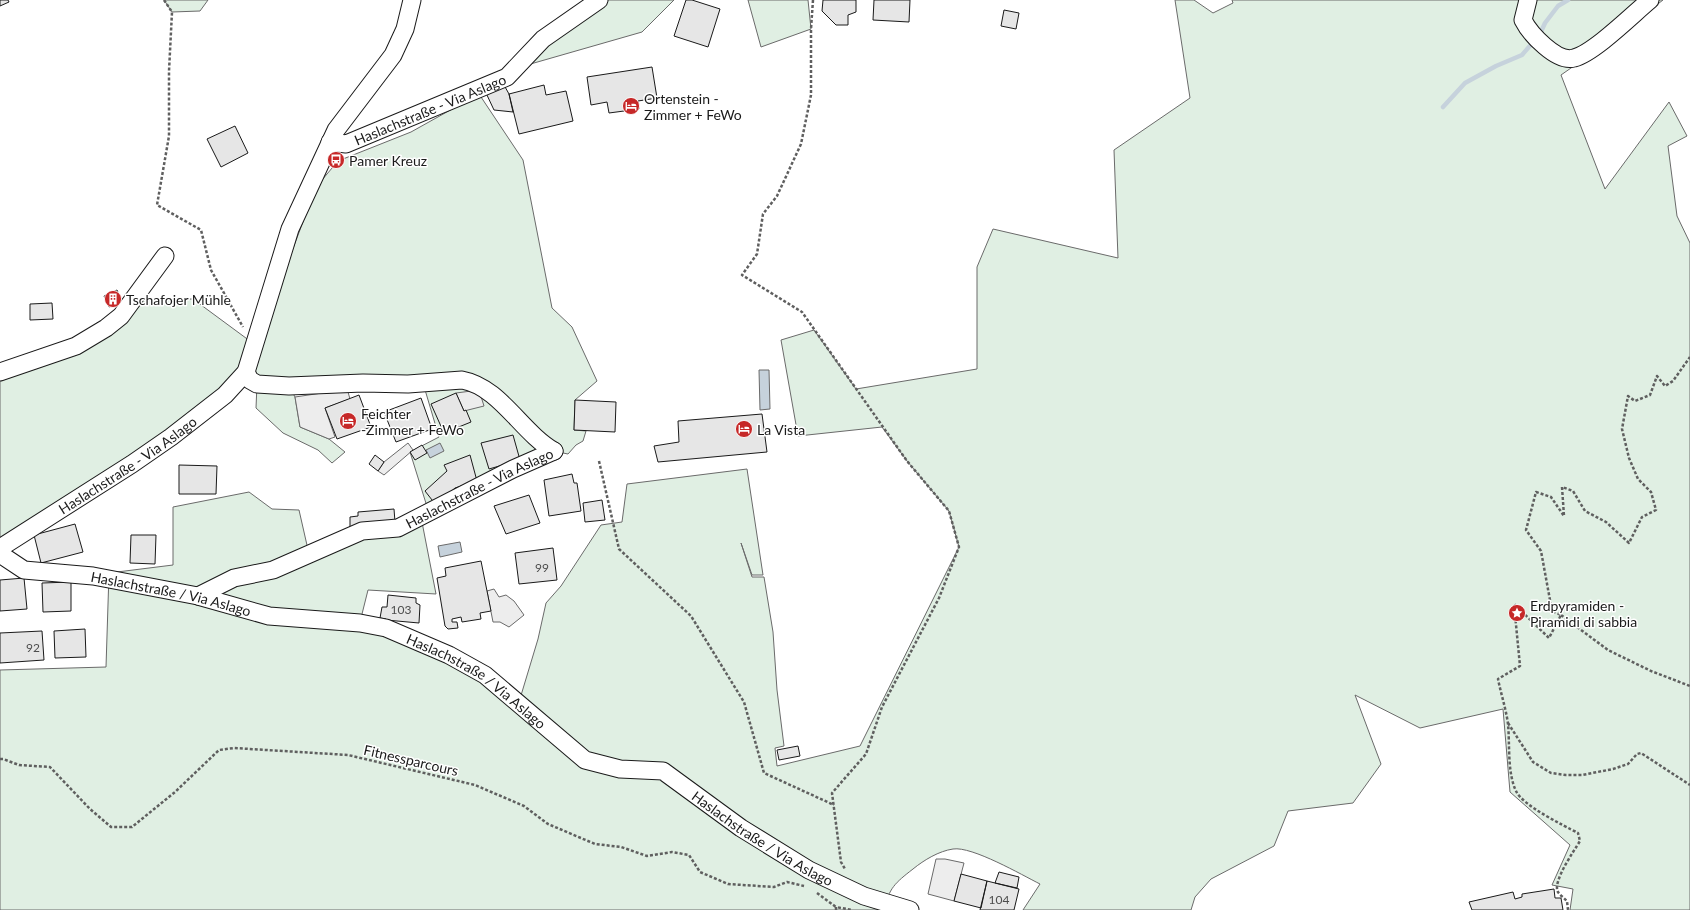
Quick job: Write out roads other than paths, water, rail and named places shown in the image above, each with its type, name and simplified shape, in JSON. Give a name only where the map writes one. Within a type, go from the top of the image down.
[{"type":"street","name":"Haslachstraße - Via Aslago","points":[[0,548],[132,464],[171,437],[225,395],[246,372],[290,229],[336,130],[393,55],[405,29],[412,0]]},
{"type":"street","name":"Haslachstraße - Via Aslago","points":[[330,142],[346,144],[507,77],[543,39],[599,0]]},
{"type":"street","points":[[1528,0],[1523,20],[1527,28],[1547,48],[1560,57],[1574,59],[1605,38],[1650,0]]},
{"type":"street","points":[[0,372],[76,346],[106,328],[121,316],[165,256]]},
{"type":"street","name":"Haslachstraße - Via Aslago","points":[[198,596],[234,578],[273,570],[362,532],[398,528],[513,469],[554,451],[536,438],[488,392],[470,381],[462,380],[408,384],[363,383],[289,386],[257,384],[250,380],[246,372]]},
{"type":"street","name":"Haslachstraße / Via Aslago","points":[[0,554],[24,570],[93,576],[198,596],[269,616],[360,623],[386,628],[449,655],[486,675],[585,760],[620,769],[664,771],[741,828],[809,870],[864,896],[910,910]]},
{"type":"waterway","points":[[1539,36],[1545,23],[1558,6],[1568,0]]},
{"type":"waterway","points":[[1443,107],[1465,83],[1496,66],[1522,55],[1534,41]]},
{"type":"place","name":"Ortenstein - Zimmer + FeWo","points":[[631,106]]},
{"type":"place","name":"Pamer Kreuz","points":[[336,160]]},
{"type":"place","name":"Tschafojer Mühle","points":[[113,299]]},
{"type":"place","name":"Feichter -Zimmer + FeWo","points":[[348,421]]},
{"type":"place","name":"La Vista","points":[[744,429]]},
{"type":"place","name":"Erdpyramiden - Piramidi di sabbia","points":[[1517,613]]}]
